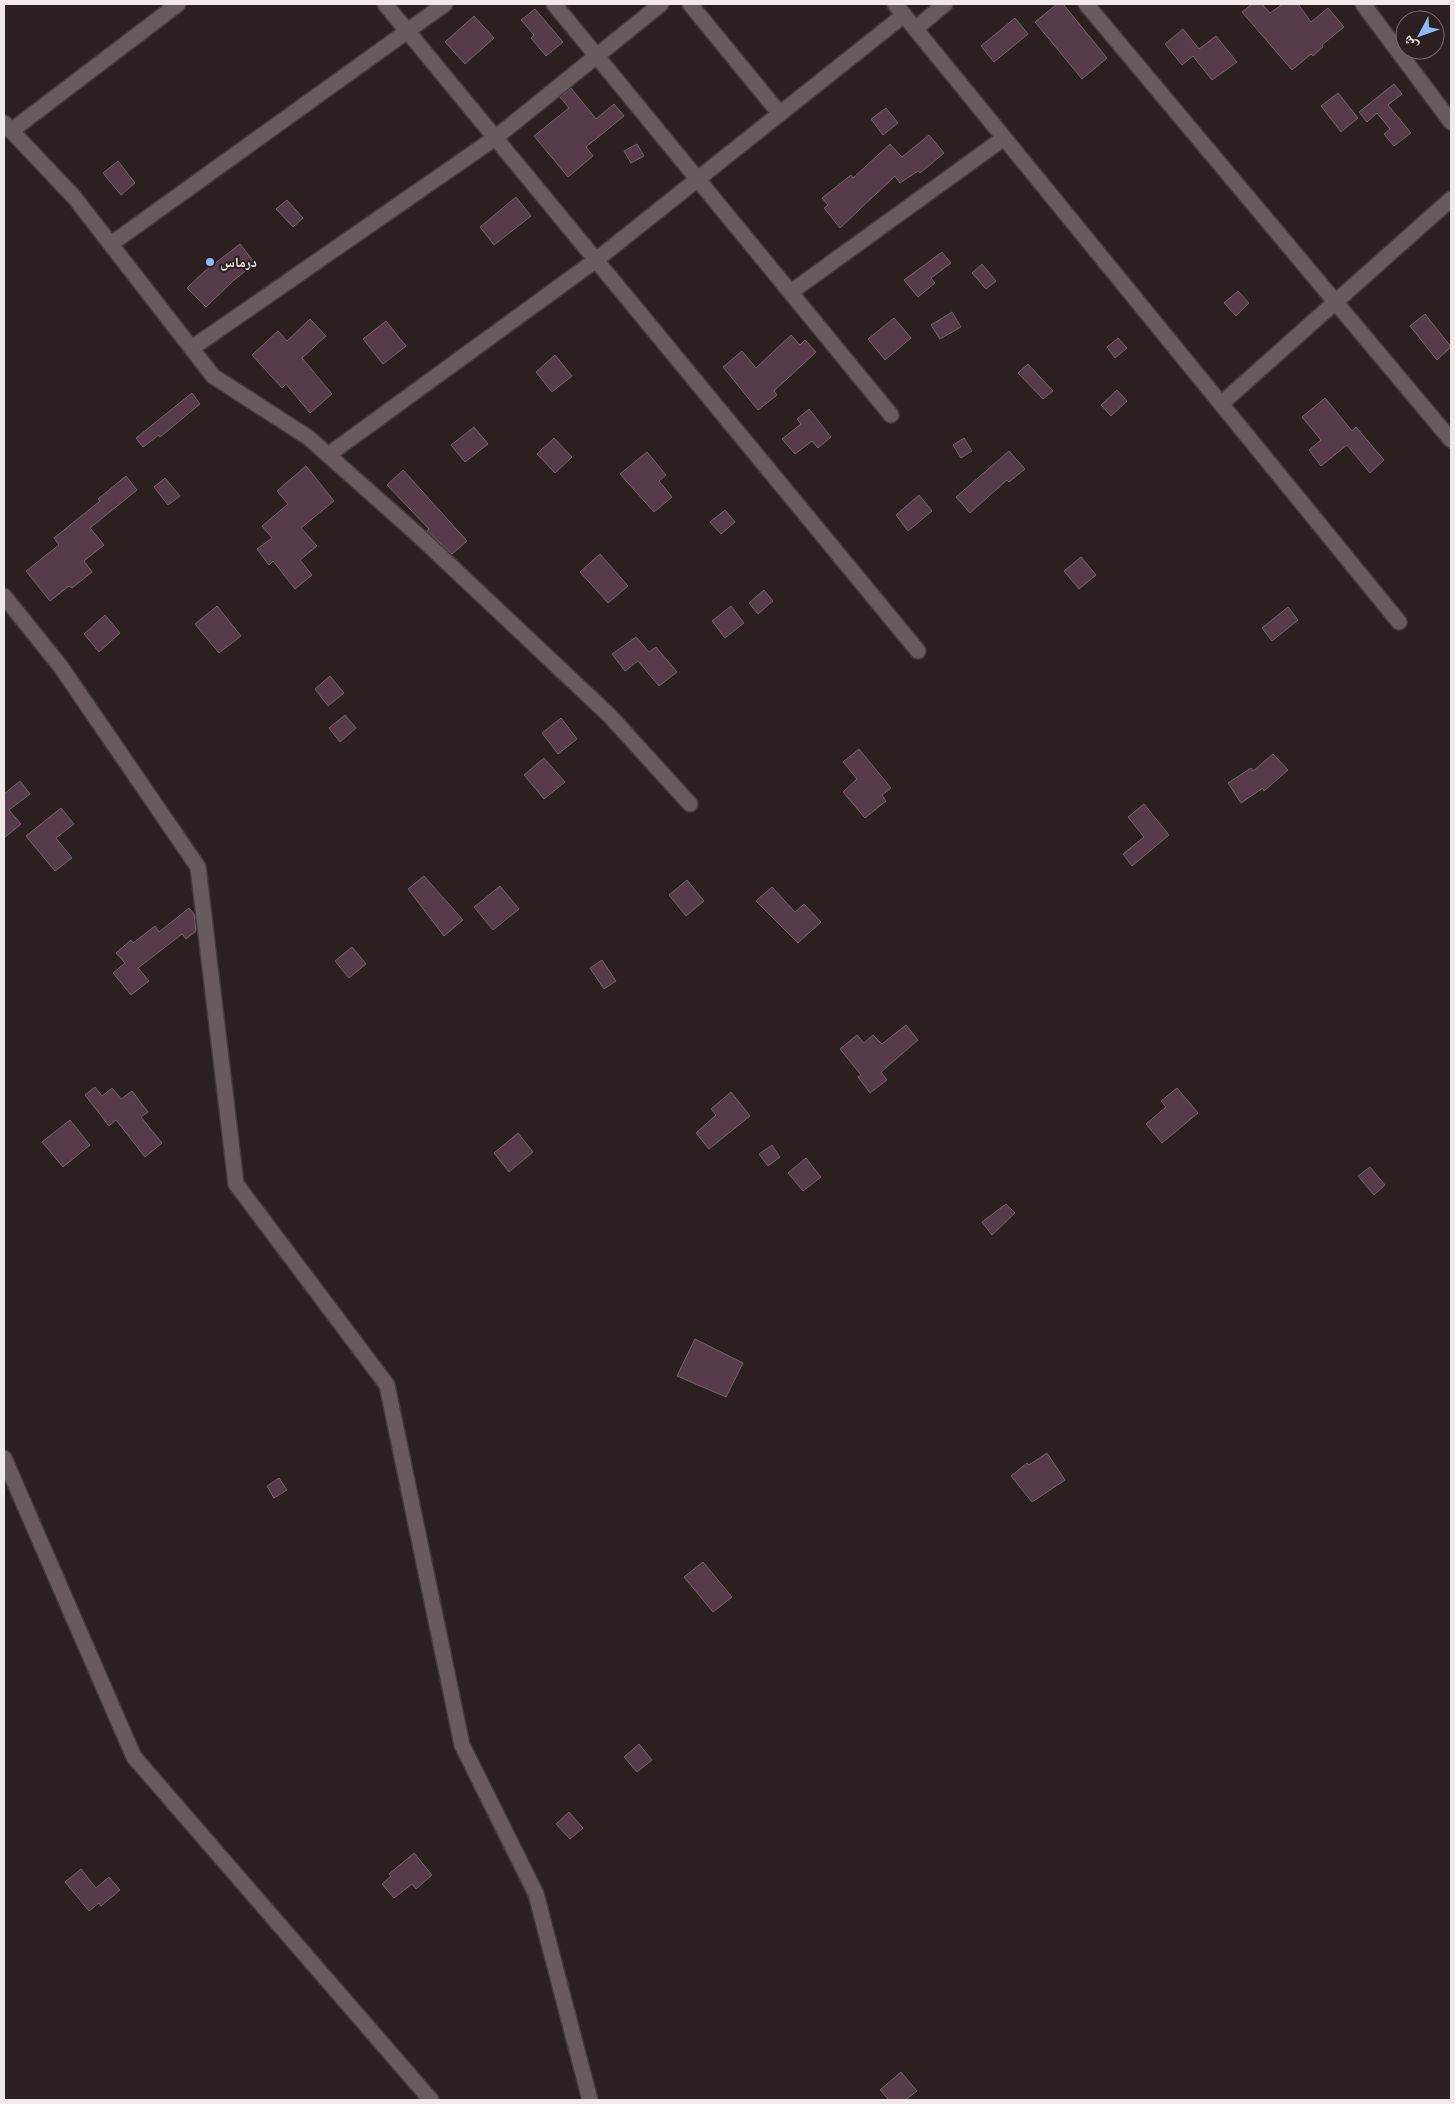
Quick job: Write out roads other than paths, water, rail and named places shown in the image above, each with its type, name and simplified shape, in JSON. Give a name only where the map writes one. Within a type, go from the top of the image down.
[{"type":"street","points":[[178,4],[7,127],[74,197],[214,376],[309,438],[417,534],[610,716],[690,804]]},
{"type":"street","points":[[385,4],[918,651]]},
{"type":"street","points":[[111,244],[445,4]]},
{"type":"street","points":[[554,4],[891,414]]},
{"type":"street","points":[[192,348],[495,138],[661,4]]},
{"type":"street","points":[[690,4],[780,114]]},
{"type":"street","points":[[915,29],[945,4]]},
{"type":"street","points":[[1086,4],[1451,440]]},
{"type":"street","points":[[1363,4],[1451,122]]},
{"type":"street","points":[[328,455],[596,260],[780,114],[899,10],[1399,622]]},
{"type":"street","points":[[790,292],[1004,138]]},
{"type":"street","points":[[1221,404],[1451,199]]},
{"type":"street","points":[[4,596],[61,667],[198,867],[236,1184],[387,1385],[462,1745],[536,1894],[590,2100]]},
{"type":"street","points":[[4,1458],[134,1757],[431,2100]]},
{"type":"place","name":"درماس","points":[[210,262]]}]
